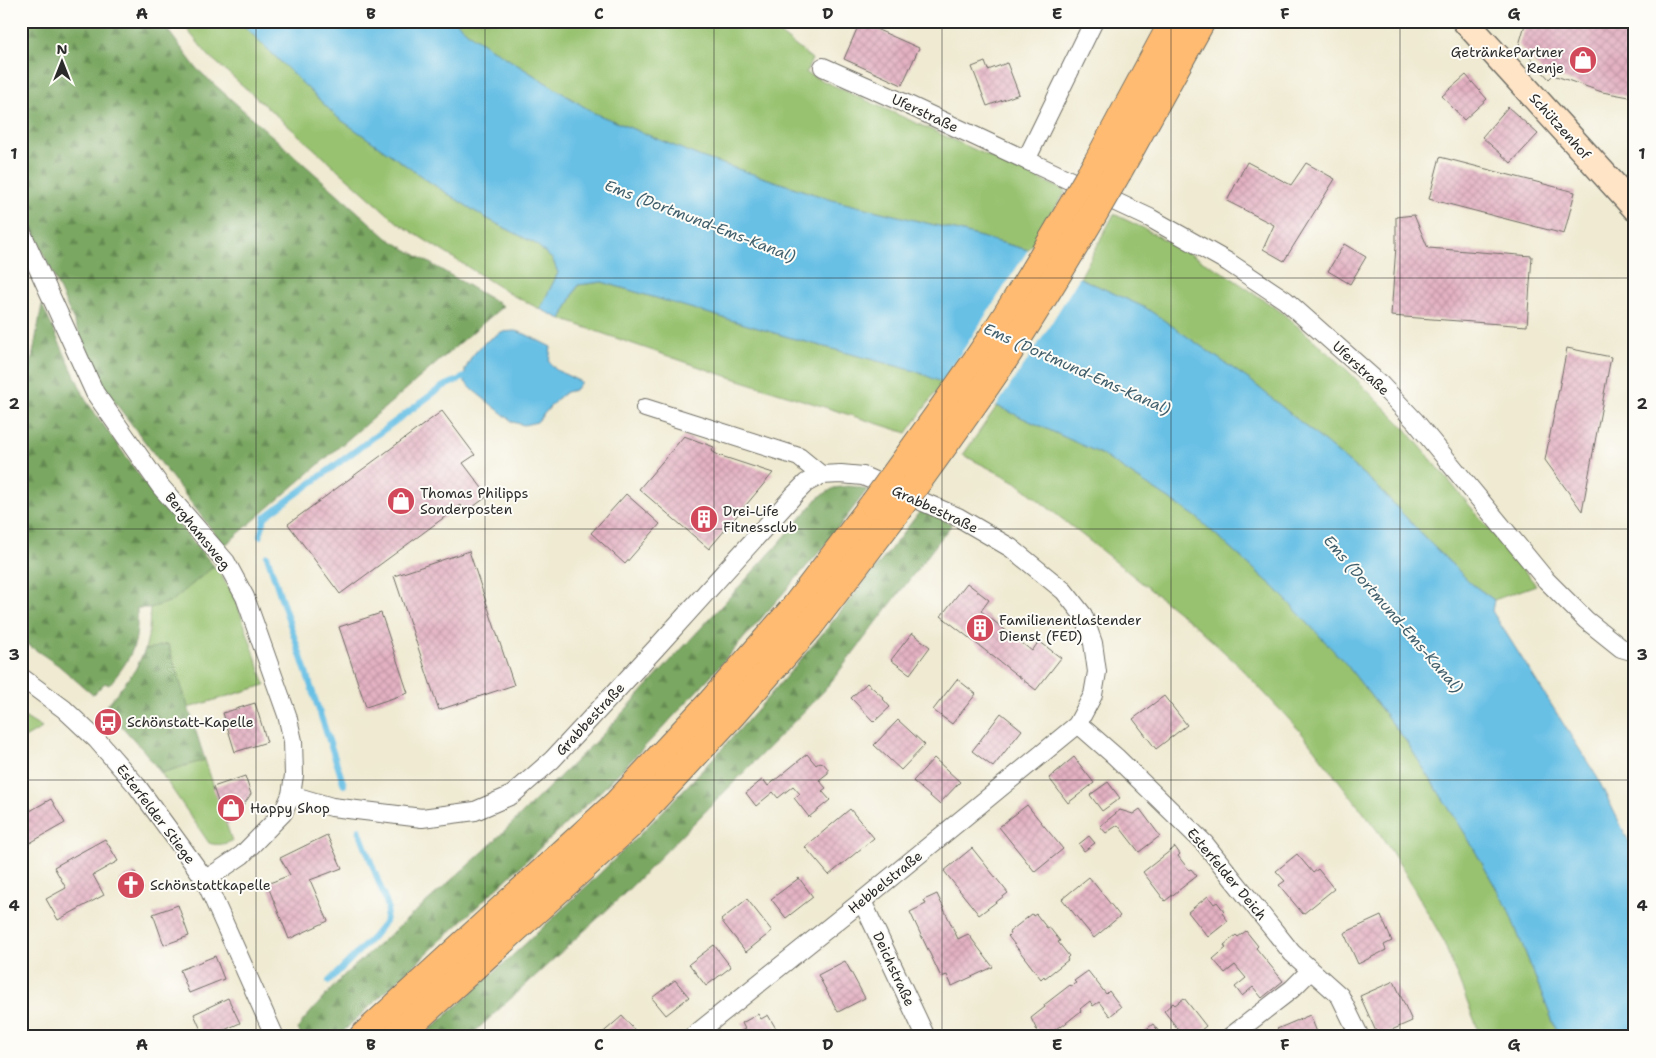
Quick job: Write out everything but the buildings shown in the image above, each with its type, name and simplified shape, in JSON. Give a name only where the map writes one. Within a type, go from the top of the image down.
[{"type":"highway","points":[[363,1037],[618,803],[712,702],[954,430],[1008,352],[1067,259],[1174,21]]},
{"type":"highway","points":[[1108,167],[1200,21]]},
{"type":"highway","points":[[396,1037],[628,826],[731,715],[809,626],[884,508]]},
{"type":"street","points":[[1026,160],[1094,21]]},
{"type":"street","name":"Schützenhof","points":[[1465,21],[1635,208]]},
{"type":"street","name":"Uferstraße","points":[[823,67],[1172,229],[1228,262],[1285,300],[1381,385],[1415,421],[1553,587],[1586,620],[1621,648],[1635,652]]},
{"type":"street","name":"Berghamsweg","points":[[21,231],[95,393],[162,487],[226,562],[245,596],[287,715],[293,742],[294,774],[291,795],[283,813],[242,855],[214,874],[204,878]]},
{"type":"street","points":[[645,408],[799,457],[821,475]]},
{"type":"street","name":"Grabbestraße","points":[[291,795],[332,807],[422,818],[475,811],[512,795],[552,760],[795,494],[806,483],[821,475],[863,476],[958,517],[1011,548],[1064,591],[1083,615],[1094,643],[1097,672],[1094,695],[1077,725]]},
{"type":"street","name":"Esterfelder Stiege","points":[[21,677],[64,709],[97,740],[137,786],[204,878],[275,1037]]},
{"type":"street","name":"Hebbelstraße","points":[[692,1037],[1077,725]]},
{"type":"street","name":"Esterfelder Deich","points":[[1077,725],[1116,757],[1205,844],[1292,953],[1340,996],[1360,1037]]},
{"type":"street","name":"Deichstraße","points":[[862,901],[926,1037]]},
{"type":"street","points":[[1230,1037],[1292,989],[1310,971]]},
{"type":"green space","points":[[21,21],[161,21],[197,69],[387,238],[503,306],[224,546],[104,388],[21,204]]},
{"type":"green space","points":[[180,21],[239,21],[337,117],[431,183],[484,217],[536,244],[553,260],[558,273],[540,309],[512,295],[398,223],[208,55]]},
{"type":"green space","points":[[455,21],[764,21],[812,59],[806,73],[1066,191],[1028,250],[832,200],[701,157],[594,113],[473,37]]},
{"type":"green space","points":[[1114,214],[1224,273],[1280,311],[1340,363],[1404,427],[1536,585],[1494,600],[1472,584],[1428,541],[1376,485],[1251,381],[1146,308],[1080,278]]},
{"type":"green space","points":[[602,282],[795,339],[915,371],[943,382],[907,433],[720,374],[561,319],[578,285]]},
{"type":"green space","points":[[42,305],[87,402],[154,496],[214,566],[172,601],[150,608],[137,608],[136,639],[128,658],[109,685],[105,683],[93,695],[58,665],[21,640],[21,418]]},
{"type":"green space","points":[[997,406],[1099,453],[1195,516],[1275,588],[1346,664],[1406,741],[1466,835],[1508,909],[1559,1037],[1481,1037],[1442,938],[1404,871],[1380,834],[1301,732],[1236,663],[1197,627],[1016,482],[963,455]]},
{"type":"green space","points":[[848,486],[867,490],[822,549],[715,671],[660,731],[598,794],[337,1037],[302,1037],[298,1029],[302,1022],[343,976],[484,851],[603,734],[774,549],[819,497],[834,488]]},
{"type":"green space","points":[[921,510],[952,524],[824,691],[621,897],[469,1037],[422,1037],[571,901],[692,781],[794,668],[859,590]]},
{"type":"green space","points":[[214,566],[231,590],[238,606],[265,685],[188,708],[168,644],[145,650],[149,632],[150,608],[172,601]]},
{"type":"green space","points":[[168,644],[205,760],[161,773],[105,708],[135,670],[145,650]]},
{"type":"green space","points":[[21,715],[42,728],[21,740]]},
{"type":"green space","points":[[205,760],[232,841],[224,844],[209,843],[161,773]]},
{"type":"water","name":"Ems (Dortmund-Ems-Kanal)","points":[[239,21],[455,21],[473,37],[594,113],[701,157],[832,200],[1028,250],[1080,278],[1146,308],[1251,381],[1376,485],[1428,541],[1472,584],[1494,600],[1492,611],[1597,777],[1635,854],[1635,1037],[1559,1037],[1508,909],[1466,835],[1406,741],[1346,664],[1275,588],[1195,516],[1099,453],[915,371],[795,339],[602,282],[578,285],[561,319],[540,309],[558,273],[553,260],[536,244],[484,217],[431,183],[337,117]]},
{"type":"water","points":[[515,331],[551,347],[549,362],[556,370],[581,382],[575,390],[566,392],[556,400],[537,422],[524,425],[513,422],[465,382],[465,370],[472,356],[484,343],[501,332]]},
{"type":"pier","points":[[1030,247],[1081,275],[1037,346],[995,408],[941,384]]},
{"type":"waterway","points":[[260,536],[265,517],[442,387],[472,376]]},
{"type":"waterway","points":[[267,556],[344,785]]},
{"type":"waterway","points":[[329,981],[373,937],[385,922],[388,907],[359,830]]},
{"type":"place","name":"GetränkePartner Renje","points":[[1583,60]]},
{"type":"place","name":"Thomas Philipps Sonderposten","points":[[401,501]]},
{"type":"place","name":"Drei-Life Fitnessclub","points":[[704,519]]},
{"type":"place","name":"Familienentlastender Dienst (FED)","points":[[980,628]]},
{"type":"place","name":"Schönstatt-Kapelle","points":[[108,722]]},
{"type":"place","name":"Happy Shop","points":[[231,808]]},
{"type":"place","name":"Schönstattkapelle","points":[[131,885]]}]
